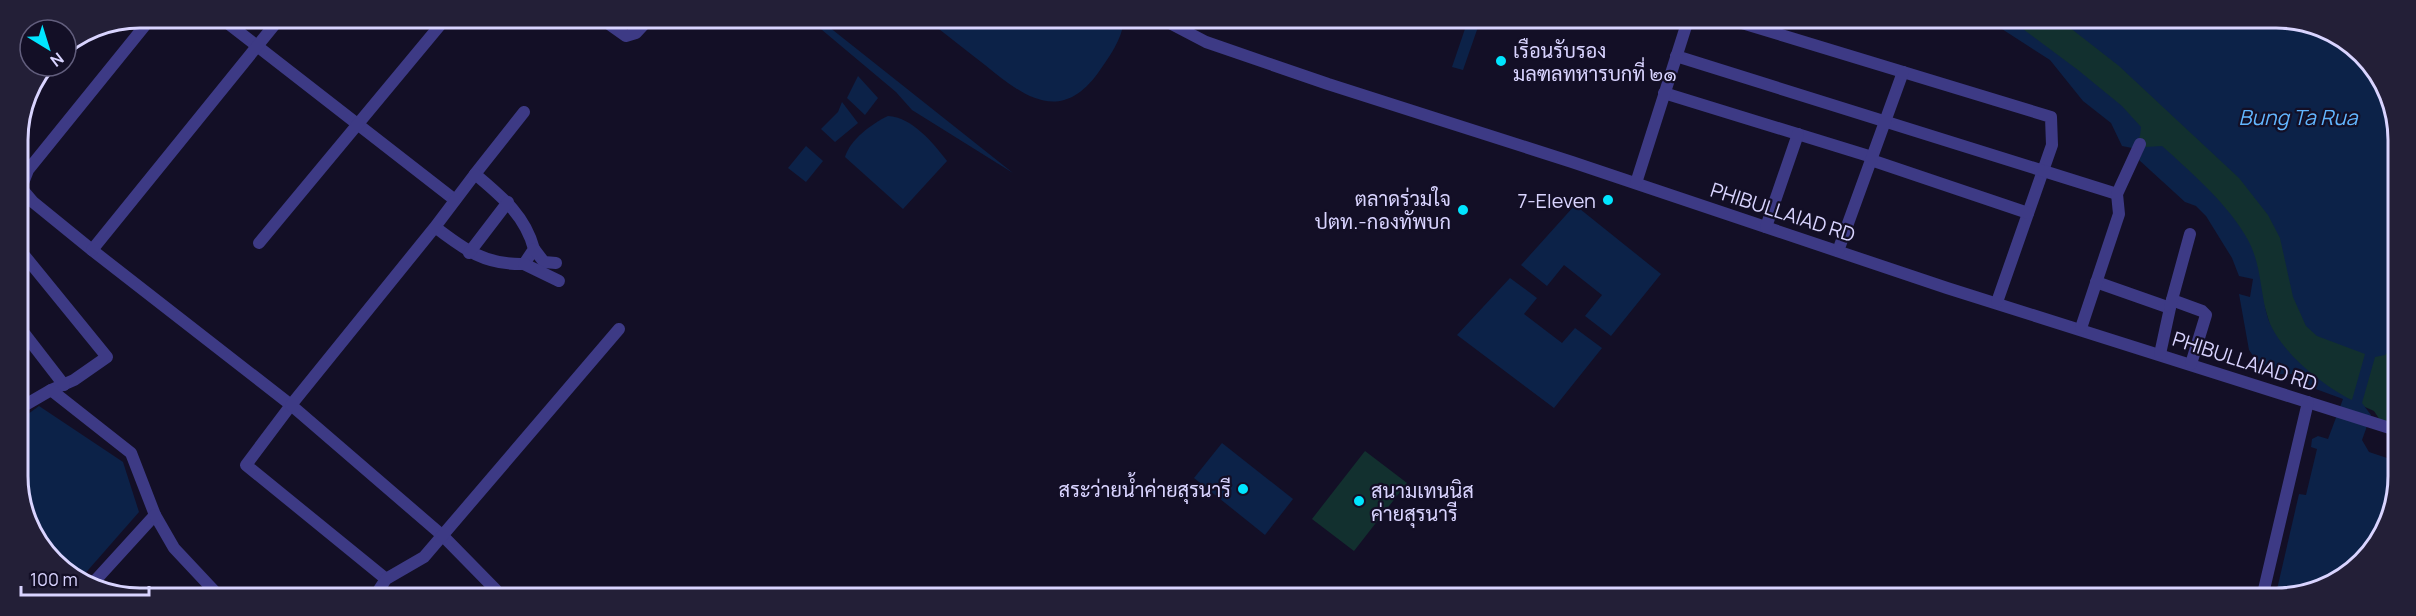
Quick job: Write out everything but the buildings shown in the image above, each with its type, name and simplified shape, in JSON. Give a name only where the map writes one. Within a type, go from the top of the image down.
[{"type":"street","points":[[29,170],[143,28]]},
{"type":"street","points":[[236,28],[356,126],[455,200]]},
{"type":"street","points":[[92,250],[271,28]]},
{"type":"street","points":[[259,243],[438,28]]},
{"type":"street","points":[[615,28],[626,36],[636,33],[641,28]]},
{"type":"street","name":"PHIBULLAIAD RD","points":[[1179,28],[1206,42],[1293,73],[2388,427]]},
{"type":"street","points":[[1636,183],[1685,28]]},
{"type":"street","points":[[1758,28],[2051,117],[2052,145],[1997,302]]},
{"type":"street","points":[[1676,56],[2117,194]]},
{"type":"street","points":[[1838,251],[1903,72]]},
{"type":"street","points":[[1664,93],[1798,134],[2028,213]]},
{"type":"street","points":[[386,579],[246,465],[524,112]]},
{"type":"street","points":[[1766,227],[1798,134]]},
{"type":"street","points":[[2081,328],[2119,214],[2117,194],[2140,144]]},
{"type":"street","points":[[475,174],[508,202],[525,224],[534,249],[544,262],[556,263]]},
{"type":"street","points":[[29,197],[92,250],[291,405],[443,536],[494,588]]},
{"type":"street","points":[[469,253],[508,202]]},
{"type":"street","points":[[435,227],[469,253],[504,265],[524,264],[559,281]]},
{"type":"street","points":[[2160,354],[2190,234]]},
{"type":"street","points":[[524,264],[534,249]]},
{"type":"street","points":[[29,261],[107,357],[64,385],[29,403]]},
{"type":"street","points":[[2096,282],[2202,311],[2206,315],[2191,364]]},
{"type":"street","points":[[380,588],[386,579],[424,557],[619,329]]},
{"type":"street","points":[[29,339],[64,385]]},
{"type":"street","points":[[51,390],[131,453],[155,515],[174,548],[211,588]]},
{"type":"street","points":[[2265,587],[2308,402]]},
{"type":"street","points":[[97,579],[155,515]]},
{"type":"green space","name":"Bung Ta Rua","points":[[2014,28],[2276,28],[2312,34],[2338,47],[2355,61],[2373,84],[2379,98],[2384,111],[2388,140],[2388,422],[2380,420],[2374,411],[2336,394],[2287,356],[2273,335],[2246,245],[2133,142],[2137,127]]},
{"type":"green space","name":"สนามเทนนิส ค่ายสุรนารี","points":[[1365,451],[1407,483],[1354,551],[1312,519]]},
{"type":"water","points":[[820,28],[830,28],[1013,173],[912,110],[896,92]]},
{"type":"water","points":[[938,28],[1123,28],[1111,54],[1098,73],[1084,89],[1070,98],[1056,101],[1042,100],[1027,95]]},
{"type":"water","points":[[1465,28],[1478,28],[1463,70],[1452,67]]},
{"type":"water","points":[[2000,28],[2022,28],[2122,106],[2141,127],[2140,136],[2132,148],[2122,146],[2111,123],[2083,101],[2050,60]]},
{"type":"water","name":"Bung Ta Rua","points":[[2070,28],[2276,28],[2298,31],[2325,40],[2355,61],[2373,84],[2384,111],[2388,140],[2388,352],[2385,355],[2375,357],[2362,403],[2371,415],[2362,440],[2369,452],[2388,458],[2384,505],[2373,532],[2349,560],[2332,573],[2305,584],[2278,587],[2299,494],[2306,495],[2317,449],[2311,447],[2312,439],[2318,436],[2328,439],[2343,399],[2313,388],[2294,374],[2277,374],[2261,367],[2249,350],[2239,294],[2250,297],[2253,279],[2239,276],[2232,258],[2206,216],[2196,206],[2185,202],[2139,160],[2145,147],[2162,146],[2231,214],[2252,249],[2272,328],[2280,341],[2302,365],[2327,385],[2352,400],[2365,354],[2317,336],[2306,326],[2293,297],[2280,238],[2268,215],[2239,178],[2119,66]]},
{"type":"water","points":[[858,76],[878,98],[865,115],[847,98]]},
{"type":"water","points":[[842,102],[858,123],[835,142],[821,129],[838,112]]},
{"type":"water","points":[[888,116],[897,117],[914,126],[929,139],[947,161],[903,209],[845,157],[851,145],[862,133]]},
{"type":"water","points":[[806,146],[823,161],[806,182],[788,168]]},
{"type":"water","points":[[1575,205],[1661,274],[1611,336],[1585,316],[1602,295],[1564,265],[1547,286],[1521,265]]},
{"type":"water","points":[[1510,278],[1537,298],[1524,314],[1562,343],[1575,328],[1602,348],[1554,408],[1457,335]]},
{"type":"water","points":[[39,406],[123,462],[139,512],[85,573],[61,555],[43,532],[34,512],[29,490],[29,413]]},
{"type":"water","name":"สระว่ายนํ้าค่ายสุรนารี","points":[[1222,443],[1293,499],[1265,535],[1194,478]]},
{"type":"place","name":"เรือนรับรอง มลฑลทหารบกที่ ๒๑","points":[[1501,61]]},
{"type":"place","name":"7-Eleven","points":[[1608,200]]},
{"type":"place","name":"ตลาดร่วมใจ ปตท.-กองทัพบก","points":[[1463,210]]},
{"type":"place","name":"สระว่ายนํ้าค่ายสุรนารี","points":[[1243,489]]},
{"type":"place","name":"สนามเทนนิส ค่ายสุรนารี","points":[[1359,501]]}]
